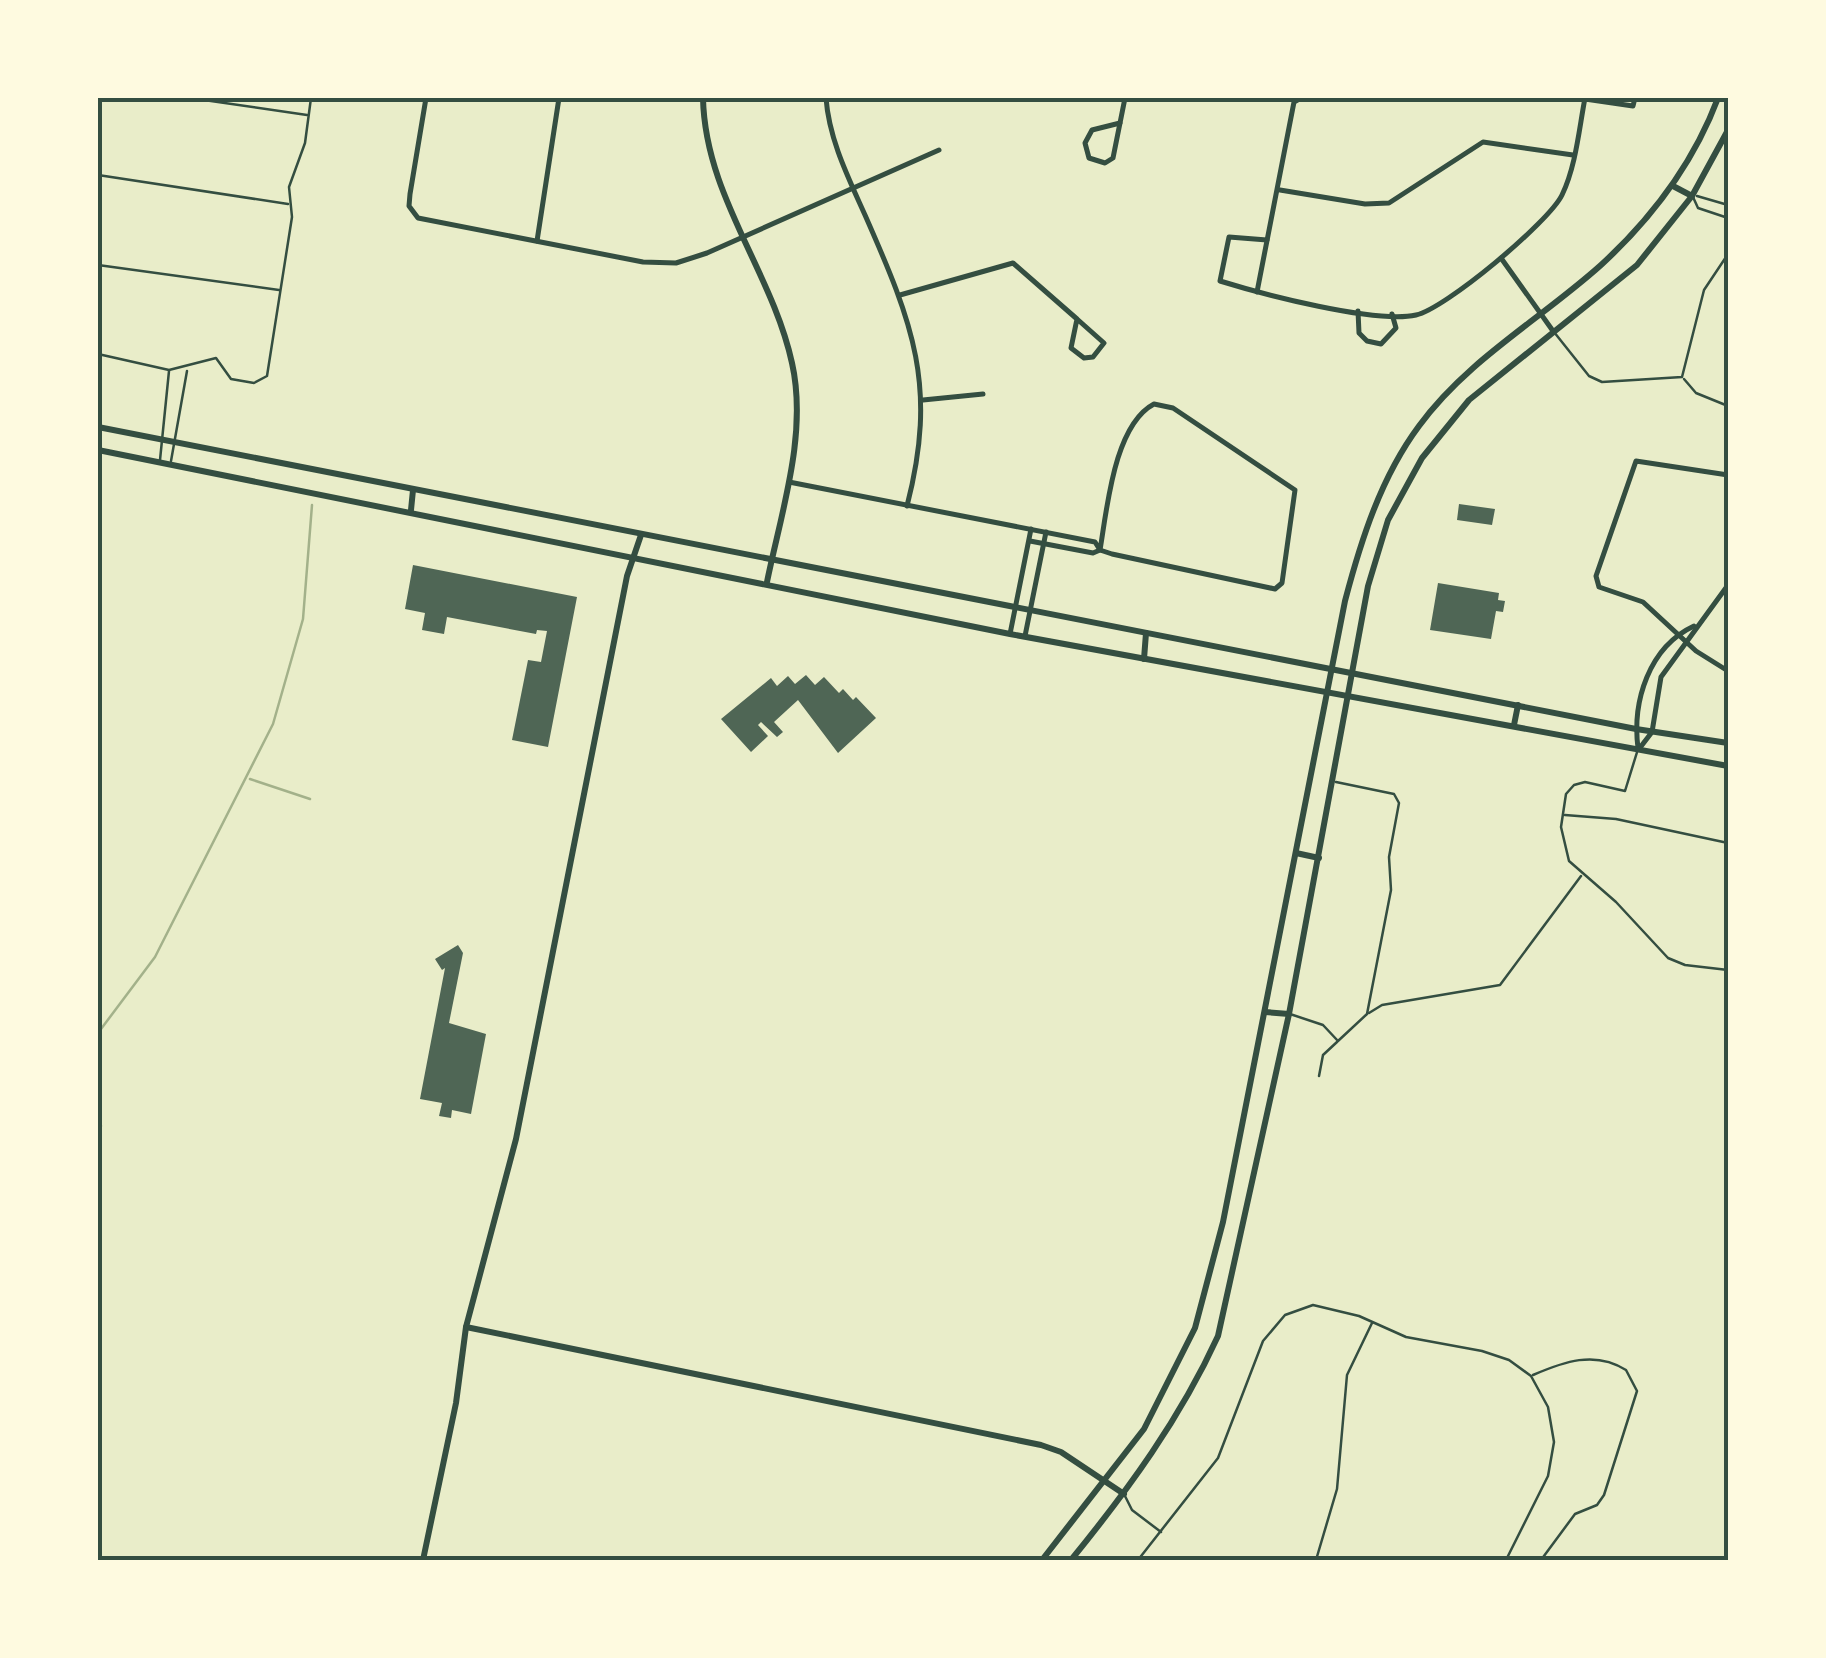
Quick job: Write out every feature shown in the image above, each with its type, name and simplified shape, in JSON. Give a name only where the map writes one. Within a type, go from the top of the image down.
[{"type":"main road","points":[[702,98],[712,166],[792,364],[796,428],[767,582]]},
{"type":"main road","points":[[1042,1560],[1144,1429],[1196,1328],[1217,1252],[1356,556],[1388,479],[1420,423],[1456,385],[1603,263],[1672,186],[1718,98]]},
{"type":"main road","points":[[1071,1560],[1124,1494],[1190,1394],[1218,1336],[1289,1014],[1376,556],[1402,489],[1469,400],[1637,265],[1692,196],[1728,130]]},
{"type":"main road","points":[[1672,186],[1692,196]]},
{"type":"main road","points":[[98,427],[771,562],[1636,729],[1728,743]]},
{"type":"main road","points":[[98,450],[411,510],[1010,634],[1728,766]]},
{"type":"main road","points":[[1388,479],[1402,489]]},
{"type":"main road","points":[[411,510],[412,490]]},
{"type":"main road","points":[[423,1560],[456,1403],[466,1326],[512,1155],[641,535]]},
{"type":"main road","points":[[1144,659],[1146,634]]},
{"type":"main road","points":[[1514,725],[1518,704]]},
{"type":"main road","points":[[1296,853],[1319,858]]},
{"type":"main road","points":[[1265,1012],[1289,1014]]},
{"type":"main road","points":[[466,1326],[1041,1445],[1124,1494]]},
{"type":"street","points":[[426,98],[410,194],[412,211],[430,222],[662,264],[691,260],[939,150]]},
{"type":"street","points":[[537,242],[559,98]]},
{"type":"street","points":[[826,98],[831,131],[900,295],[916,350],[923,400],[907,506]]},
{"type":"street","points":[[1120,122],[1092,130],[1085,144],[1089,158],[1105,162],[1112,158],[1120,122],[1125,98]]},
{"type":"street","points":[[1258,292],[1297,98],[1346,98]]},
{"type":"street","points":[[1267,240],[1228,237],[1220,281],[1358,311],[1413,316],[1433,308],[1501,258],[1555,207],[1573,155],[1585,98],[1633,106],[1635,98]]},
{"type":"street","points":[[1280,190],[1379,205],[1399,199],[1483,142],[1573,155]]},
{"type":"street","points":[[1501,258],[1553,331]]},
{"type":"street","points":[[900,295],[1013,263],[1077,319],[1104,343],[1093,358],[1084,358],[1071,348],[1077,319]]},
{"type":"street","points":[[1358,311],[1359,333],[1366,341],[1381,344],[1396,328],[1392,314]]},
{"type":"street","points":[[923,400],[982,394]]},
{"type":"street","points":[[1029,541],[1093,553],[1100,550],[1252,585],[1281,587],[1295,490],[1174,408],[1154,404],[1142,412],[1117,460],[1100,550]]},
{"type":"street","points":[[1728,476],[1636,461],[1596,576],[1599,587],[1643,602],[1688,643],[1728,671]]},
{"type":"street","points":[[787,482],[1095,542],[1100,550]]},
{"type":"street","points":[[1010,634],[1031,529]]},
{"type":"street","points":[[1025,636],[1046,532]]},
{"type":"street","points":[[1638,749],[1652,732],[1661,677],[1728,585]]},
{"type":"street","points":[[1638,749],[1636,729],[1648,672],[1678,633],[1696,624]]},
{"type":"lane","points":[[190,98],[308,115]]},
{"type":"lane","points":[[98,354],[169,370],[216,358],[231,379],[262,381],[269,372],[292,217],[288,204],[292,170],[304,142],[312,98]]},
{"type":"lane","points":[[98,175],[288,204]]},
{"type":"lane","points":[[1692,196],[1728,205]]},
{"type":"lane","points":[[1692,196],[1698,208],[1728,218]]},
{"type":"lane","points":[[1682,376],[1704,290],[1728,254]]},
{"type":"lane","points":[[98,265],[281,291]]},
{"type":"lane","points":[[1553,331],[1589,376],[1602,382],[1682,376]]},
{"type":"lane","points":[[171,462],[187,368]]},
{"type":"lane","points":[[160,460],[169,370]]},
{"type":"lane","points":[[1682,376],[1696,392],[1728,406]]},
{"type":"lane","points":[[1638,749],[1625,790],[1585,782],[1574,785],[1566,794],[1562,845],[1568,860],[1616,902],[1668,958],[1728,970]]},
{"type":"lane","points":[[1334,782],[1394,794],[1399,803],[1390,857],[1390,890],[1367,1014]]},
{"type":"lane","points":[[1564,815],[1616,819],[1728,843]]},
{"type":"lane","points":[[1318,1076],[1323,1055],[1382,1005],[1500,985],[1582,875]]},
{"type":"lane","points":[[1289,1014],[1323,1025],[1338,1041]]},
{"type":"lane","points":[[1138,1560],[1218,1458],[1255,1357],[1285,1314],[1313,1305],[1373,1322],[1406,1337],[1509,1360],[1531,1376],[1548,1406],[1554,1442],[1548,1476],[1506,1560]]},
{"type":"lane","points":[[1316,1560],[1337,1489],[1347,1375],[1373,1322]]},
{"type":"lane","points":[[1531,1376],[1552,1365],[1592,1358],[1626,1370],[1637,1391],[1604,1496],[1597,1505],[1575,1514],[1541,1560]]},
{"type":"lane","points":[[1124,1494],[1132,1510],[1162,1534]]},
{"type":"building","points":[[1459,504],[1495,509],[1492,525],[1457,520]]},
{"type":"building","points":[[413,565],[577,597],[548,747],[512,740],[528,660],[541,662],[547,631],[537,630],[536,634],[447,617],[444,634],[422,630],[425,613],[405,609]]},
{"type":"building","points":[[1438,583],[1499,593],[1498,600],[1505,601],[1503,612],[1496,611],[1491,639],[1430,630]]},
{"type":"building","points":[[806,675],[815,685],[824,677],[839,693],[843,689],[853,700],[856,697],[876,718],[838,753],[798,700],[774,722],[783,732],[777,737],[761,722],[758,725],[768,736],[751,752],[721,719],[771,678],[777,686],[788,676],[795,684]]},
{"type":"building","points":[[458,945],[463,953],[449,1023],[486,1034],[471,1114],[452,1110],[451,1118],[439,1116],[442,1103],[420,1099],[445,968],[442,970],[435,959]]},
{"type":"waterway","points":[[98,1033],[155,957],[273,724],[303,619],[312,505]]},
{"type":"waterway","points":[[250,779],[310,799]]}]
